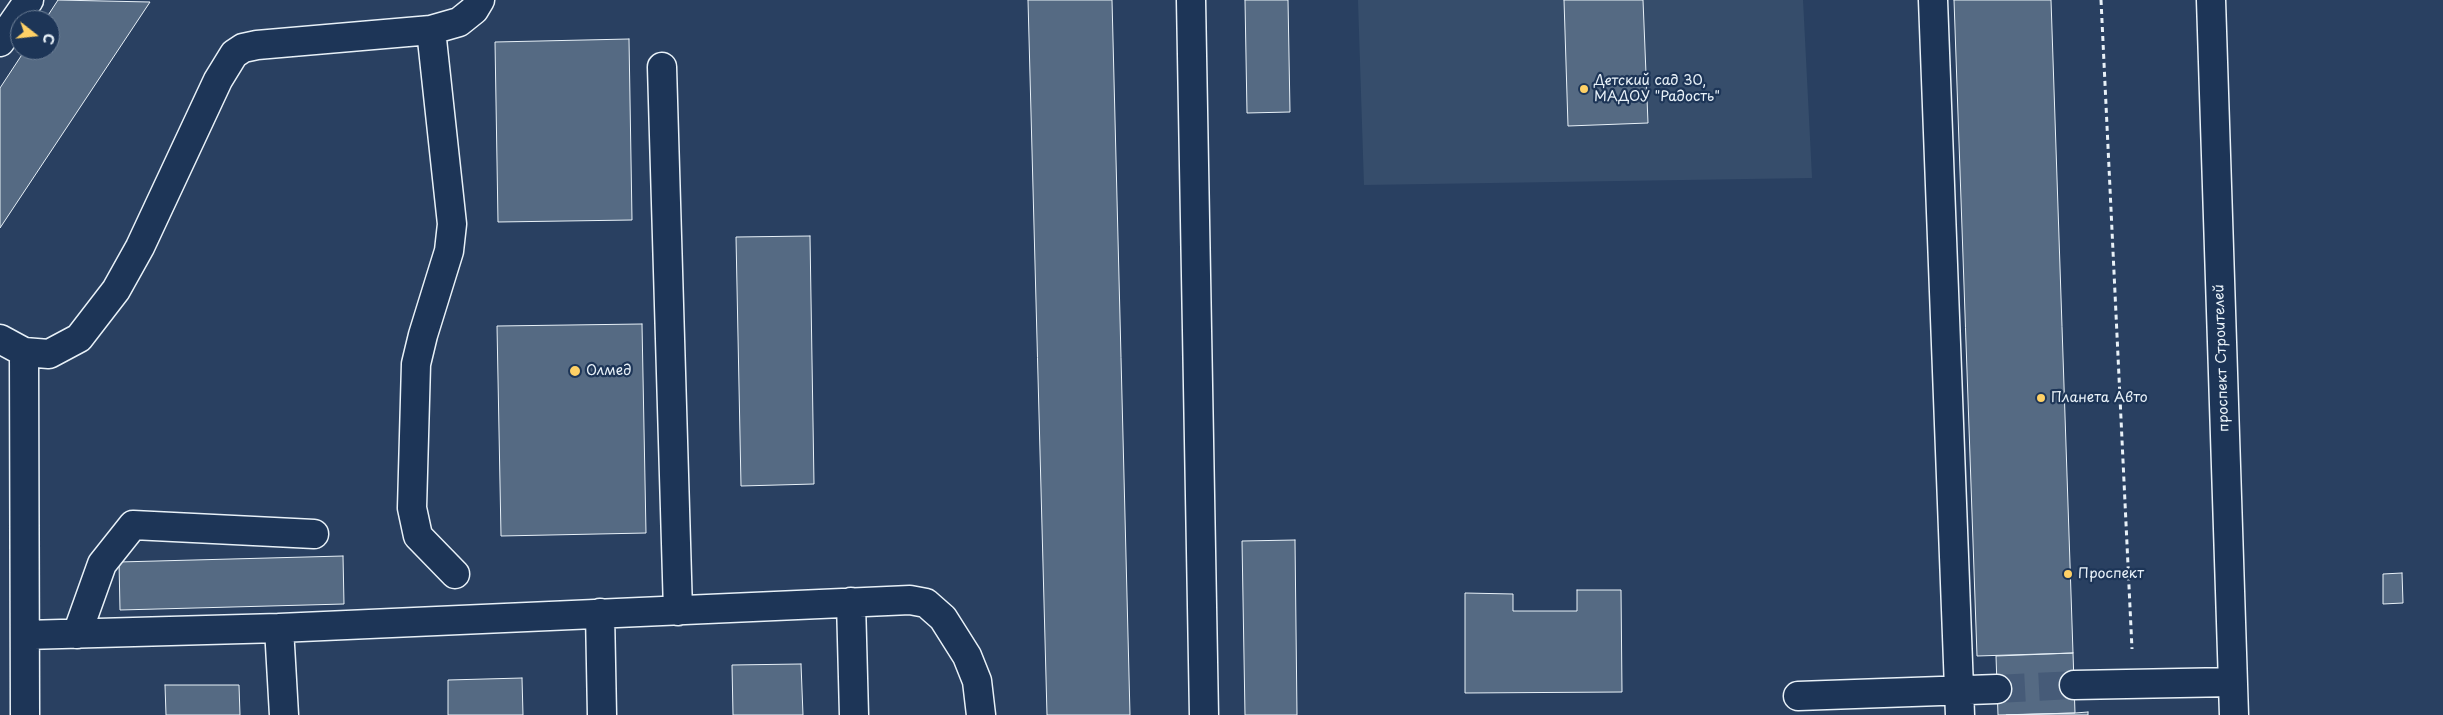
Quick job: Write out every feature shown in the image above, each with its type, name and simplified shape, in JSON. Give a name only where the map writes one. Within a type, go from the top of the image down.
[{"type":"street","points":[[0,42],[29,0]]},
{"type":"street","points":[[0,339],[24,352],[49,354],[78,338],[116,290],[140,247],[218,80],[234,54],[243,48],[257,45],[431,30],[459,22],[474,10],[480,0]]},
{"type":"street","points":[[1191,0],[1204,715]]},
{"type":"street","points":[[1933,0],[1960,703]]},
{"type":"street","name":"проспект Строителей","points":[[2210,0],[2234,715]]},
{"type":"street","points":[[431,30],[452,224],[449,251],[425,326],[416,364],[412,508],[418,536],[455,574]]},
{"type":"street","points":[[662,68],[678,611]]},
{"type":"street","points":[[24,352],[25,715]]},
{"type":"street","points":[[77,634],[102,564],[133,525],[314,534]]},
{"type":"street","points":[[25,636],[279,628],[910,600],[926,603],[943,618],[967,656],[977,681],[981,715]]},
{"type":"street","points":[[851,602],[854,715]]},
{"type":"street","points":[[600,613],[602,715]]},
{"type":"street","points":[[279,628],[284,715]]},
{"type":"street","points":[[2074,685],[2232,682]]},
{"type":"street","points":[[1798,696],[1960,703],[1997,689]]},
{"type":"path","points":[[2102,0],[2134,684]]},
{"type":"shaded area","name":"Детский сад 30, МАДОУ \"Радость\"","points":[[1358,0],[1803,0],[1812,178],[1364,185]]},
{"type":"building","points":[[58,0],[150,2],[0,228],[0,88],[18,60],[60,60],[60,10],[52,10]]},
{"type":"building","points":[[1028,0],[1112,0],[1130,715],[1047,715]]},
{"type":"building","points":[[1245,0],[1288,0],[1290,112],[1247,113]]},
{"type":"building","points":[[1564,0],[1643,0],[1648,123],[1568,126]]},
{"type":"building","points":[[1954,0],[2051,0],[2073,653],[1977,656]]},
{"type":"building","points":[[629,39],[632,220],[498,222],[495,42]]},
{"type":"building","points":[[810,236],[814,484],[741,486],[736,237]]},
{"type":"building","points":[[642,324],[646,533],[501,536],[497,326]]},
{"type":"building","points":[[1295,540],[1297,715],[1245,715],[1242,541]]},
{"type":"building","points":[[343,556],[344,604],[120,610],[119,562]]},
{"type":"building","points":[[2402,573],[2403,603],[2383,604],[2383,574]]},
{"type":"building","points":[[1577,590],[1621,590],[1622,692],[1465,693],[1465,593],[1513,594],[1513,611],[1577,611]]},
{"type":"building","points":[[2073,653],[2075,713],[1998,715],[1996,656]]},
{"type":"building","points":[[801,664],[803,715],[733,715],[732,665]]},
{"type":"building","points":[[522,678],[523,715],[448,715],[448,680]]},
{"type":"building","points":[[165,685],[239,685],[240,715],[166,715]]},
{"type":"building","points":[[2088,712],[2088,715],[2006,715],[2075,713]]},
{"type":"tunnel","points":[[1997,689],[2074,685]]},
{"type":"place","name":"Детский сад 30, МАДОУ \"Радость\"","points":[[1584,89]]},
{"type":"place","name":"Олмед","points":[[575,371]]},
{"type":"place","name":"Планета Авто","points":[[2041,398]]},
{"type":"place","name":"Проспект","points":[[2068,574]]}]
